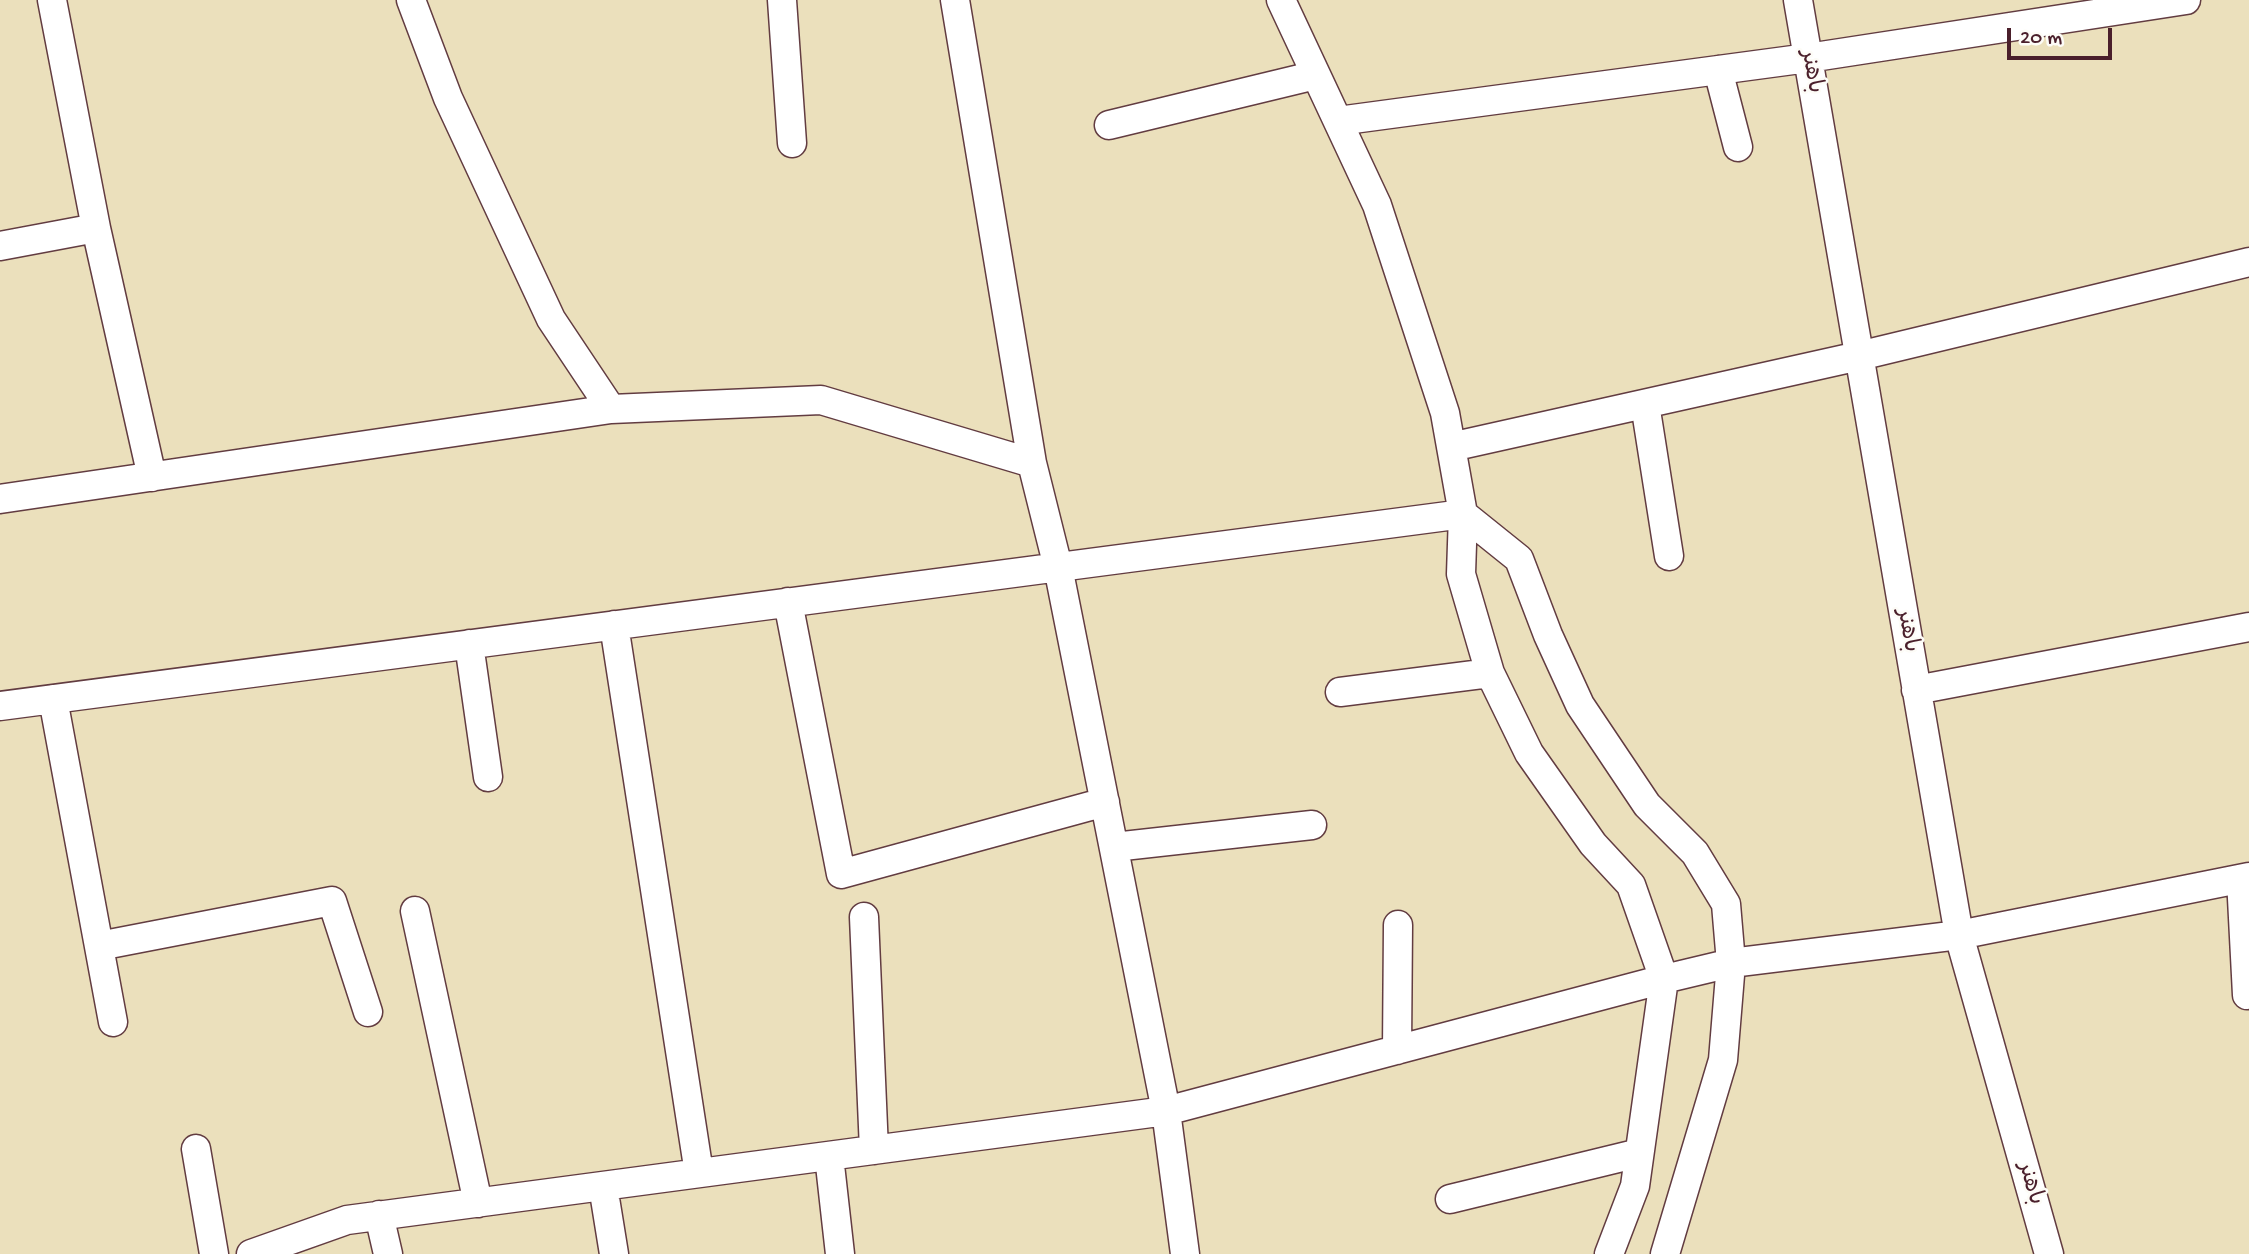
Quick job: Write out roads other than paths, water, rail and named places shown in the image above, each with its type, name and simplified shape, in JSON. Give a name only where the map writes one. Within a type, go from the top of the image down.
[{"type":"street","points":[[52,0],[96,228],[152,477]]},
{"type":"street","points":[[411,0],[448,98],[551,319],[611,409]]},
{"type":"street","points":[[782,0],[792,143]]},
{"type":"street","points":[[955,0],[1032,463],[1058,567],[1166,1111],[1185,1254]]},
{"type":"street","points":[[1281,0],[1377,205],[1445,413],[1463,514],[1461,573],[1490,673],[1529,753],[1593,844],[1631,885],[1664,979],[1635,1186],[1609,1254]]},
{"type":"street","name":"باهنر","points":[[1798,0],[1959,935],[2049,1254]]},
{"type":"street","points":[[1338,121],[1808,58],[2051,10],[2186,0]]},
{"type":"street","points":[[1718,70],[1738,147]]},
{"type":"street","points":[[1109,125],[1316,75]]},
{"type":"street","points":[[0,246],[96,228]]},
{"type":"street","points":[[1451,447],[1859,356],[2249,262]]},
{"type":"street","points":[[0,499],[611,409],[821,400],[1032,463]]},
{"type":"street","points":[[1646,404],[1669,556]]},
{"type":"street","points":[[0,706],[1463,514],[1519,559],[1548,635],[1580,705],[1647,805],[1695,853],[1726,904],[1731,963],[1723,1060],[1665,1254]]},
{"type":"street","points":[[788,602],[841,874],[1105,802]]},
{"type":"street","points":[[614,625],[699,1173]]},
{"type":"street","points":[[1916,690],[2249,627]]},
{"type":"street","points":[[469,644],[488,777]]},
{"type":"street","points":[[1340,692],[1490,673]]},
{"type":"street","points":[[53,699],[113,1022]]},
{"type":"street","points":[[1114,847],[1311,824]]},
{"type":"street","points":[[251,1254],[347,1220],[1166,1111],[1731,963],[1959,935],[2245,878],[2247,995]]},
{"type":"street","points":[[99,946],[332,901],[368,1012]]},
{"type":"street","points":[[415,911],[478,1203]]},
{"type":"street","points":[[864,918],[874,1150]]},
{"type":"street","points":[[1397,1050],[1398,925]]},
{"type":"street","points":[[196,1149],[214,1254]]},
{"type":"street","points":[[1450,1199],[1639,1153]]},
{"type":"street","points":[[829,1156],[840,1254]]},
{"type":"street","points":[[603,1186],[614,1254]]},
{"type":"street","points":[[379,1215],[388,1254]]}]
